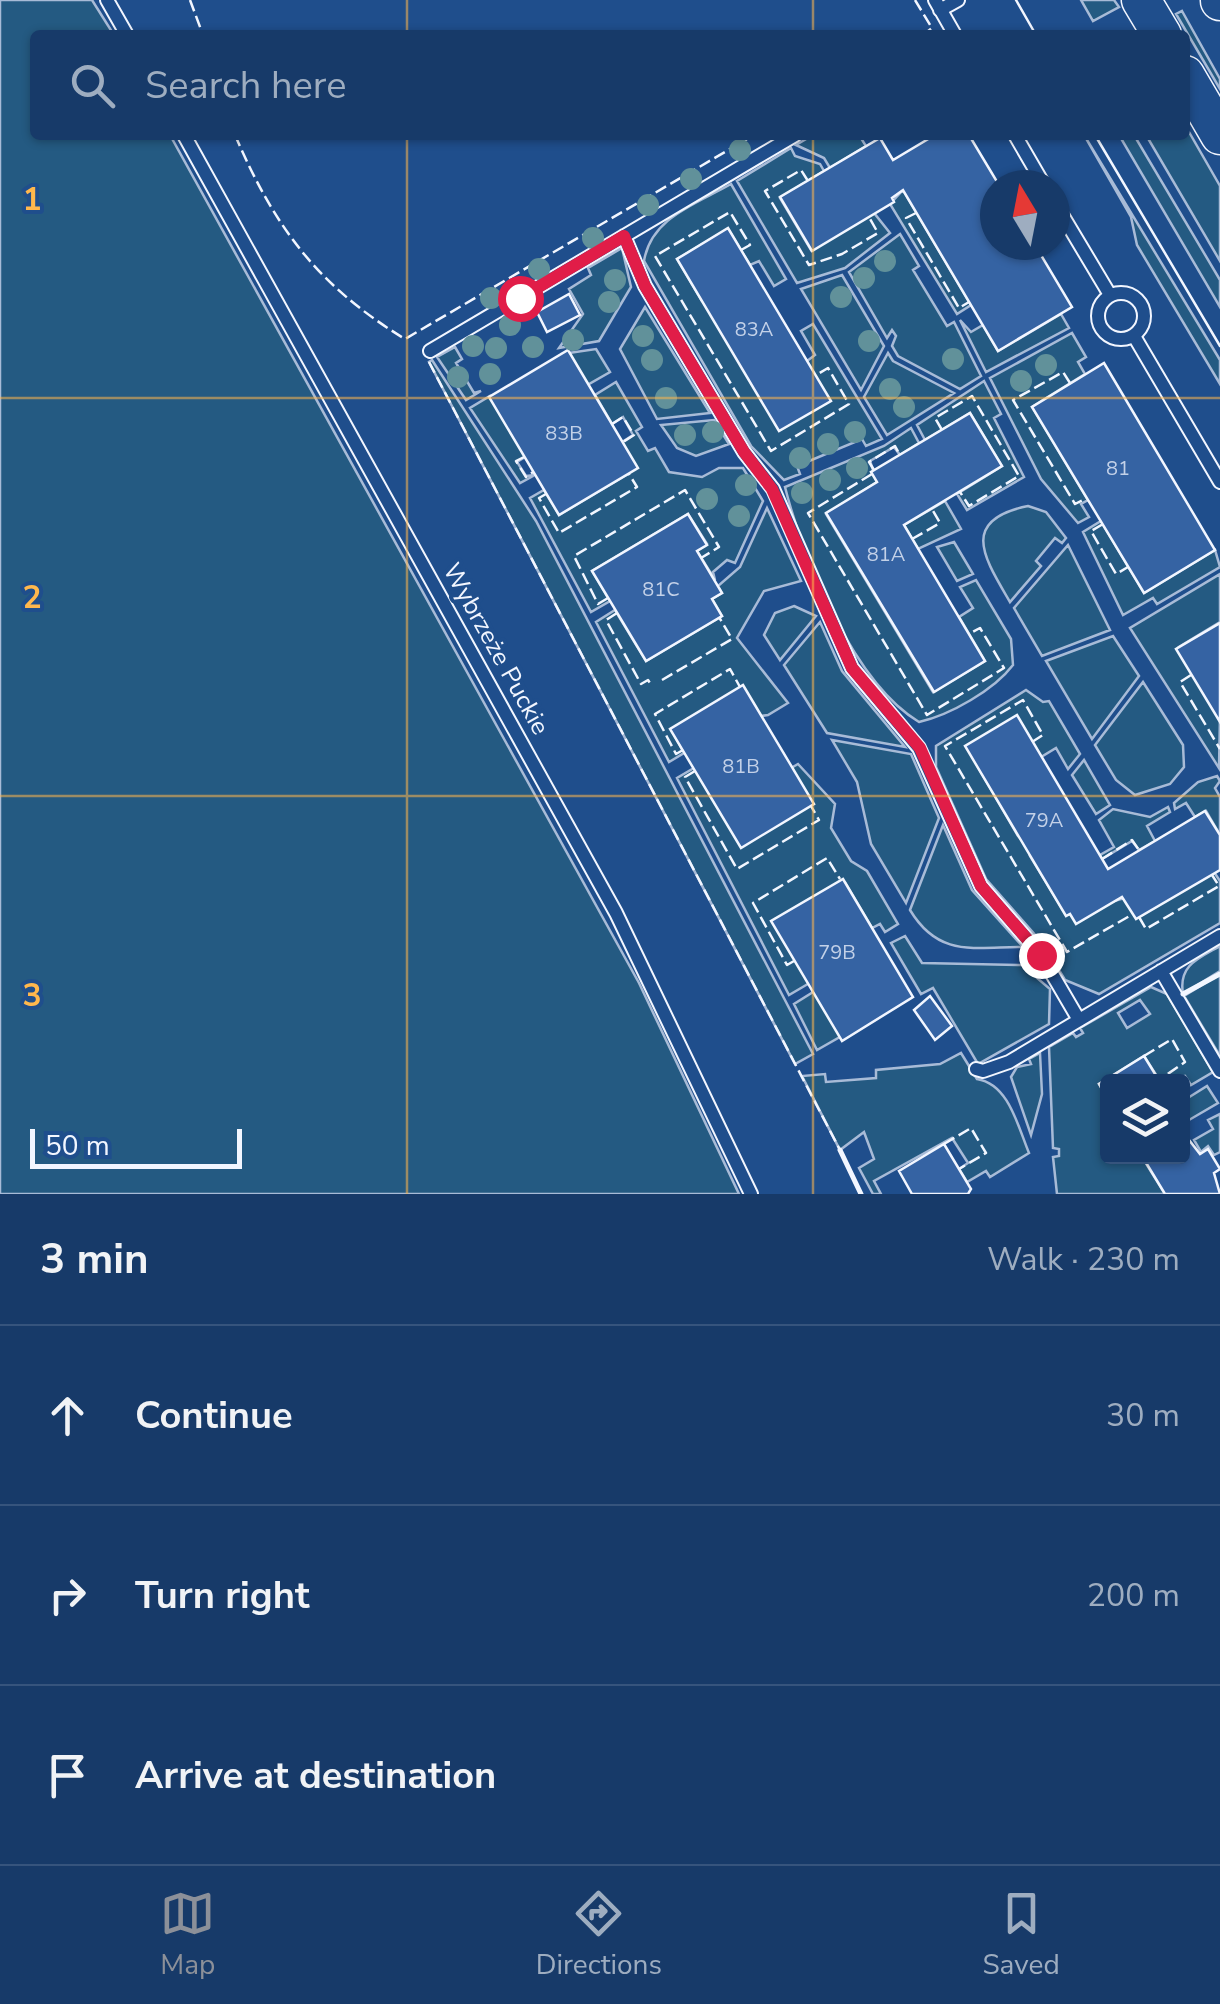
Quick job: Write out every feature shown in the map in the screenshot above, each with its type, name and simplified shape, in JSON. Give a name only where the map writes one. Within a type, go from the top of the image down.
[{"type":"main road","points":[[1141,0],[1159,30]]},
{"type":"main road","points":[[1190,84],[1220,135]]},
{"type":"lane","points":[[108,0],[125,30]]},
{"type":"lane","points":[[953,30],[937,5],[958,0]]},
{"type":"lane","name":"Wybrzeże Puckie","points":[[187,140],[616,914],[751,1194]]},
{"type":"lane","points":[[430,352],[787,140]]},
{"type":"lane","points":[[1018,140],[1035,170]]},
{"type":"lane","points":[[1070,228],[1110,295]]},
{"type":"lane","points":[[624,236],[645,286],[744,452],[772,489],[852,668],[920,748],[981,886],[1041,955],[1078,1020]]},
{"type":"lane","points":[[1128,294],[1143,307],[1142,328],[1134,336],[1114,338],[1100,324],[1101,304],[1110,295],[1128,294]]},
{"type":"lane","points":[[1134,336],[1220,482]]},
{"type":"lane","points":[[976,1069],[994,1069],[1220,936]]},
{"type":"lane","points":[[1161,971],[1220,1072]]},
{"type":"shaded area","points":[[0,0],[92,0],[111,30],[30,30],[30,140],[173,140],[639,983],[739,1194],[0,1194]]},
{"type":"shaded area","points":[[1081,0],[1114,0],[1119,7],[1093,21]]},
{"type":"shaded area","points":[[1182,11],[1220,79],[1220,89],[1190,38],[1190,30],[1185,30],[1176,14]]},
{"type":"shaded area","points":[[1190,134],[1220,186],[1220,261],[1149,140],[1190,140]]},
{"type":"shaded area","points":[[804,140],[862,140],[866,146],[830,168],[824,158],[796,145]]},
{"type":"shaded area","points":[[1087,140],[1220,360],[1220,384],[1137,245],[1131,217]]},
{"type":"shaded area","points":[[1122,140],[1137,140],[1220,280],[1220,307]]},
{"type":"shaded area","points":[[791,148],[795,156],[820,164],[824,171],[780,198],[811,250],[874,213],[890,233],[845,268],[797,283],[737,181]]},
{"type":"shaded area","points":[[731,184],[786,279],[774,286],[759,261],[750,265],[728,229],[677,259],[702,301],[807,361],[815,355],[801,331],[813,324],[882,439],[866,446],[862,439],[797,466],[800,474],[784,480],[751,446],[644,261],[648,246],[665,223]]},
{"type":"shaded area","points":[[903,190],[971,305],[957,314],[890,204]]},
{"type":"shaded area","points":[[900,234],[919,266],[913,270],[947,326],[954,322],[981,376],[960,389],[898,356],[892,346],[896,336],[892,330],[887,338],[849,272]]},
{"type":"shaded area","points":[[622,248],[631,287],[599,341],[559,348],[583,314],[569,289],[591,275],[588,268]]},
{"type":"shaded area","points":[[842,275],[884,346],[861,390],[801,289]]},
{"type":"shaded area","points":[[645,307],[710,413],[657,419],[620,349]]},
{"type":"shaded area","points":[[1061,314],[1069,328],[986,372],[960,320],[971,332],[983,325],[998,351]]},
{"type":"shaded area","points":[[1072,333],[1086,357],[1078,362],[1085,374],[1032,407],[1088,500],[1081,504],[1089,517],[1078,523],[1041,479],[990,378]]},
{"type":"shaded area","points":[[455,347],[462,359],[456,363],[474,393],[481,391],[466,400],[437,357]]},
{"type":"shaded area","points":[[596,349],[610,372],[582,388],[562,354]]},
{"type":"shaded area","points":[[888,353],[893,361],[954,393],[887,435],[864,397]]},
{"type":"shaded area","points":[[432,360],[536,521],[813,1054],[795,1064],[429,362]]},
{"type":"shaded area","points":[[984,381],[1001,414],[994,418],[1024,477],[967,510],[957,494],[1002,466],[970,413],[925,440],[917,425]]},
{"type":"shaded area","points":[[616,382],[642,427],[636,431],[648,451],[655,448],[669,472],[702,477],[719,468],[743,468],[763,501],[735,563],[727,560],[713,572],[715,580],[697,551],[707,544],[688,514],[592,571],[610,601],[591,612],[530,498],[544,490],[559,515],[628,474],[616,446],[633,435],[623,417],[612,424],[595,395]]},
{"type":"shaded area","points":[[490,396],[530,454],[517,462],[526,476],[535,475],[520,483],[470,408]]},
{"type":"shaded area","points":[[714,420],[729,444],[696,456],[677,448],[661,425]]},
{"type":"shaded area","points":[[911,428],[919,443],[900,455],[894,447],[870,461],[877,482],[826,514],[933,692],[985,661],[959,617],[973,608],[960,587],[976,580],[1011,639],[1013,665],[970,700],[919,722],[895,704],[873,679],[834,617],[804,549],[785,487],[884,446]]},
{"type":"shaded area","points":[[945,501],[961,529],[918,549],[904,525]]},
{"type":"shaded area","points":[[1028,506],[1046,512],[1066,538],[1062,543],[1055,538],[1036,561],[1041,566],[1010,602],[986,556],[985,531],[1006,512]]},
{"type":"shaded area","points":[[767,508],[801,581],[764,591],[737,638],[788,703],[768,715],[671,729],[684,753],[669,762],[596,622],[615,610],[646,661],[722,616],[712,599],[722,593],[718,586],[740,567]]},
{"type":"shaded area","points":[[1101,521],[1144,593],[1215,550],[1220,567],[1157,604],[1153,598],[1123,615],[1083,532]]},
{"type":"shaded area","points":[[954,542],[973,574],[957,581],[937,547]]},
{"type":"shaded area","points":[[1068,545],[1110,630],[1042,656],[1014,608]]},
{"type":"shaded area","points":[[1220,574],[1220,622],[1179,647],[1220,716],[1219,768],[1130,628]]},
{"type":"shaded area","points":[[794,606],[816,616],[780,660],[764,635],[775,613]]},
{"type":"shaded area","points":[[820,622],[842,671],[905,747],[827,733],[784,665]]},
{"type":"shaded area","points":[[1113,636],[1139,676],[1092,739],[1046,661]]},
{"type":"shaded area","points":[[1143,682],[1183,745],[1184,767],[1170,784],[1135,795],[1116,780],[1095,745]]},
{"type":"shaded area","points":[[1026,690],[1043,702],[1049,701],[1080,754],[1068,769],[1056,748],[1041,757],[978,767],[1018,836],[1035,853],[1030,856],[1066,915],[1214,872],[1220,881],[1220,923],[1099,994],[1065,980],[1044,945],[986,879],[936,767],[936,746]]},
{"type":"shaded area","points":[[832,740],[911,754],[939,818],[906,903],[871,844],[857,782]]},
{"type":"shaded area","points":[[1084,760],[1110,805],[1096,814],[1072,775]]},
{"type":"shaded area","points":[[798,764],[835,804],[831,828],[851,861],[867,871],[898,924],[885,932],[880,924],[872,928],[846,884],[813,981],[789,995],[677,778],[694,768],[791,768]]},
{"type":"shaded area","points":[[1217,776],[1220,835],[1206,811],[1195,817],[1186,803],[1175,809],[1174,803],[1198,782]]},
{"type":"shaded area","points":[[1168,807],[1170,812],[1147,826],[1155,841],[1139,850],[1132,841],[1102,859],[1100,855],[1114,847],[1099,820],[1113,809],[1150,817]]},
{"type":"shaded area","points":[[943,825],[972,890],[1023,947],[973,948],[946,943],[921,925],[910,910]]},
{"type":"shaded area","points":[[905,936],[922,963],[1022,965],[1050,989],[1049,1024],[978,1064],[933,988],[921,994],[891,943]]},
{"type":"shaded area","points":[[1220,946],[1220,971],[1183,994],[1187,969]]},
{"type":"shaded area","points":[[1220,974],[1220,1056],[1184,996]]},
{"type":"shaded area","points":[[1151,987],[1167,994],[1213,1072],[1191,1085],[1190,1074],[1156,1074],[1144,1056],[1115,1074],[1100,1074],[1100,1164],[1146,1164],[1165,1194],[1057,1194],[1053,1157],[1059,1156],[1059,1149],[1053,1148],[1049,1047],[1073,1033],[1076,1037],[1083,1033],[1080,1028]],"holes":[[[1140,1000],[1150,1014],[1127,1028],[1118,1013]]]},
{"type":"shaded area","points":[[818,989],[845,1034],[817,1050],[794,1004]]},
{"type":"shaded area","points":[[961,1053],[977,1079],[1005,1098],[1029,1153],[990,1177],[986,1171],[967,1182],[959,1169],[968,1163],[952,1138],[874,1181],[881,1194],[873,1194],[859,1168],[874,1159],[864,1132],[840,1150],[802,1076],[825,1074],[826,1082],[876,1078],[876,1070],[940,1064]]},
{"type":"shaded area","points":[[1040,1053],[1042,1094],[1031,1135],[1011,1077],[1017,1067],[1031,1064],[1029,1059]]},
{"type":"shaded area","points":[[1207,1086],[1218,1103],[1190,1119],[1190,1097]]},
{"type":"shaded area","points":[[1220,1114],[1220,1152],[1214,1155],[1208,1146],[1201,1152],[1194,1140],[1213,1129],[1208,1120]]},
{"type":"building","points":[[881,140],[893,160],[927,140],[972,140],[990,170],[980,170],[980,260],[1044,260],[1072,307],[998,351],[903,190],[892,198],[894,202],[812,251],[780,197]]},
{"type":"building","points":[[728,228],[831,401],[779,431],[677,259]]},
{"type":"building","points":[[569,294],[580,315],[547,332],[537,312]]},
{"type":"building","points":[[568,350],[638,468],[559,515],[489,397]]},
{"type":"building","points":[[1104,363],[1215,550],[1144,593],[1032,407]]},
{"type":"building","points":[[970,413],[1002,466],[904,525],[985,661],[934,692],[826,513],[877,482],[871,472]]},
{"type":"building","points":[[688,514],[707,545],[697,551],[722,593],[712,599],[722,616],[646,661],[592,571]]},
{"type":"building","points":[[1220,623],[1220,722],[1176,649]]},
{"type":"building","points":[[743,685],[814,804],[741,848],[670,729]]},
{"type":"building","points":[[1017,715],[1108,869],[1205,811],[1220,835],[1220,870],[1136,919],[1122,897],[1076,924],[1070,914],[1066,916],[965,746]]},
{"type":"building","points":[[843,879],[913,997],[842,1041],[771,921]]},
{"type":"building","points":[[930,996],[952,1026],[935,1040],[914,1010]]},
{"type":"building","points":[[1144,1056],[1155,1074],[1115,1074]]},
{"type":"building","points":[[1190,1141],[1200,1154],[1208,1149],[1220,1169],[1214,1173],[1220,1194],[1165,1194],[1147,1164],[1190,1164]]},
{"type":"building","points":[[944,1144],[971,1189],[968,1194],[912,1194],[899,1171]]},
{"type":"tram line","points":[[1016,0],[1033,30]]},
{"type":"tram line","points":[[1098,140],[1220,346]]},
{"type":"fence","points":[[190,0],[201,30]]},
{"type":"fence","points":[[915,0],[932,28],[929,30]]},
{"type":"fence","points":[[237,140],[266,199],[302,252],[347,298],[405,339],[745,140]]},
{"type":"fence","points":[[808,181],[801,170],[765,191],[809,265],[842,254],[878,233],[869,217]]},
{"type":"fence","points":[[741,250],[750,245],[730,212],[655,256],[771,451],[849,404],[828,368],[816,375]]},
{"type":"fence","points":[[916,213],[906,218],[959,308],[969,302]]},
{"type":"fence","points":[[429,362],[840,1150]]},
{"type":"fence","points":[[1070,383],[1063,372],[1013,400],[1075,504],[1087,498]]},
{"type":"fence","points":[[942,430],[935,418],[972,396],[1019,476],[969,506],[960,492]]},
{"type":"fence","points":[[612,424],[623,417],[634,435],[623,442]]},
{"type":"fence","points":[[874,470],[869,462],[895,446],[900,455]]},
{"type":"fence","points":[[524,457],[516,461],[526,477],[533,472]]},
{"type":"fence","points":[[546,494],[539,498],[559,533],[637,487],[629,474]]},
{"type":"fence","points":[[872,474],[808,513],[927,715],[1004,668],[980,628],[969,634]]},
{"type":"fence","points":[[608,598],[598,604],[574,556],[685,490],[719,547],[701,558]]},
{"type":"fence","points":[[912,539],[940,523],[932,509]]},
{"type":"fence","points":[[1103,524],[1091,531],[1116,574],[1128,567]]},
{"type":"fence","points":[[617,613],[606,620],[641,684],[648,680],[652,686]]},
{"type":"fence","points":[[662,680],[732,639],[719,617]]},
{"type":"fence","points":[[683,750],[676,754],[655,714],[730,669],[740,687]]},
{"type":"fence","points":[[1191,675],[1180,682],[1220,749]]},
{"type":"fence","points":[[1032,742],[1043,735],[1023,700],[945,746],[1067,952],[1133,914]]},
{"type":"fence","points":[[695,771],[685,777],[737,869],[819,820],[811,806]]},
{"type":"fence","points":[[1102,859],[1132,840],[1139,850]]},
{"type":"fence","points":[[794,961],[787,965],[753,903],[827,858],[840,879]]},
{"type":"fence","points":[[1139,917],[1146,929],[1219,886],[1212,875]]},
{"type":"fence","points":[[1144,1056],[1172,1039],[1185,1062],[1168,1074]]},
{"type":"fence","points":[[944,1144],[971,1128],[986,1153],[959,1169]]},
{"type":"wall","points":[[1183,994],[1220,974]]},
{"type":"wall","points":[[840,1150],[861,1194]]},
{"type":"route","points":[[520,298],[624,236],[645,286],[744,452],[772,489],[852,668],[920,748],[981,886],[1041,955]]}]
